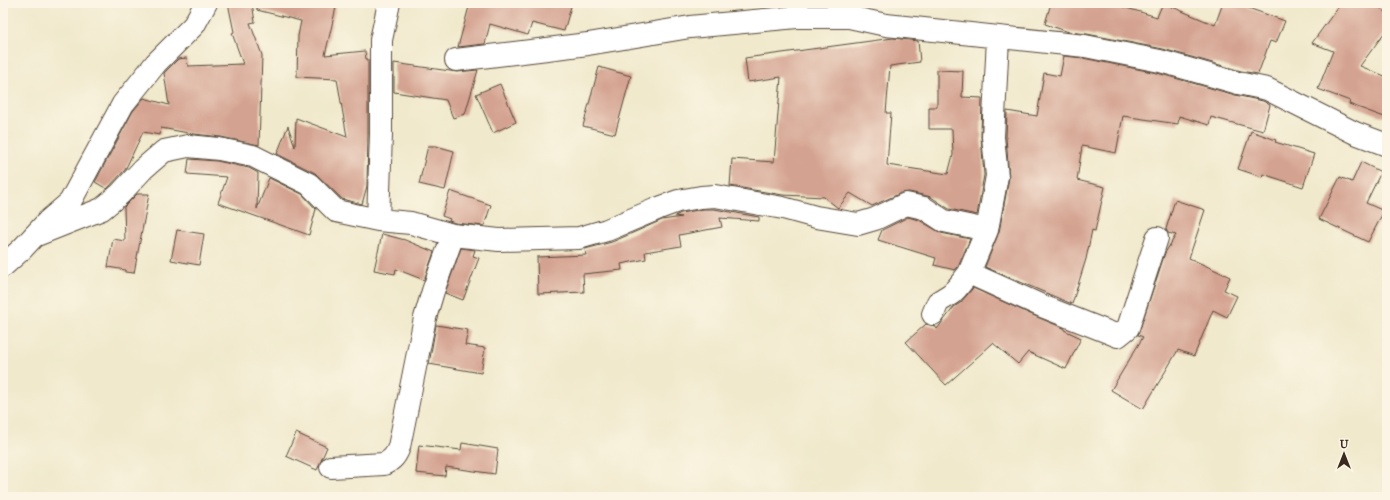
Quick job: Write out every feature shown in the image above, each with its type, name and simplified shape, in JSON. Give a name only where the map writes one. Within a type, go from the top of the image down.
[{"type":"street","points":[[3,266],[49,220],[70,202],[123,104],[156,63],[194,25],[206,3]]},
{"type":"street","points":[[378,220],[381,134],[381,40],[389,3]]},
{"type":"street","points":[[456,60],[588,44],[690,27],[797,17],[849,17],[886,25],[1085,46],[1160,61],[1238,83],[1268,89],[1355,133],[1387,146]]},
{"type":"street","points":[[933,314],[938,302],[951,294],[969,273],[987,230],[997,176],[994,137],[998,38]]},
{"type":"street","points":[[34,236],[102,210],[120,194],[143,168],[164,151],[188,146],[219,149],[253,156],[308,184],[336,211],[378,220],[411,223],[453,235],[499,240],[579,238],[607,230],[678,201],[715,196],[783,208],[816,217],[858,224],[875,219],[906,204],[924,208],[944,221],[987,230]]},
{"type":"street","points":[[331,467],[384,464],[390,462],[396,455],[399,447],[426,318],[433,291],[453,235]]},
{"type":"street","points":[[969,273],[1042,306],[1118,336],[1128,328],[1157,238]]},
{"type":"building","points":[[228,3],[252,3],[255,22],[250,23],[262,55],[259,145],[221,137],[161,128],[160,135],[143,132],[125,170],[107,189],[95,182],[133,111],[144,98],[169,105],[164,73],[178,59],[187,58],[188,66],[243,64],[232,33],[234,32]]},
{"type":"building","points":[[257,3],[337,3],[325,55],[365,51],[366,59],[368,59],[367,186],[362,204],[342,199],[315,173],[277,154],[288,126],[295,147],[296,118],[347,137],[337,79],[297,77],[298,36],[301,21],[257,10]]},
{"type":"building","points":[[470,3],[572,3],[564,31],[532,23],[528,35],[490,24],[485,44],[458,47]]},
{"type":"building","points":[[1051,3],[1110,3],[1157,17],[1163,3],[1215,25],[1223,3],[1234,3],[1285,21],[1276,43],[1270,41],[1258,74],[1241,71],[1163,49],[1087,34],[1069,32],[1045,24]]},
{"type":"building","points":[[1341,3],[1374,3],[1387,13],[1387,29],[1360,66],[1387,77],[1387,118],[1349,104],[1350,101],[1318,89],[1333,51],[1312,43]]},
{"type":"building","points":[[893,38],[918,41],[920,62],[890,66],[886,113],[891,113],[887,165],[948,174],[953,155],[952,129],[929,129],[929,107],[937,107],[937,70],[963,71],[962,97],[982,98],[981,136],[984,175],[977,215],[949,209],[931,197],[909,192],[901,193],[872,206],[850,193],[838,208],[824,197],[783,195],[730,186],[732,159],[774,162],[781,77],[748,82],[745,58]]},
{"type":"building","points":[[1064,56],[1083,58],[1157,73],[1235,95],[1263,101],[1270,105],[1263,131],[1211,117],[1209,125],[1179,116],[1178,124],[1123,116],[1116,153],[1082,146],[1077,180],[1105,187],[1095,231],[1092,230],[1086,259],[1072,304],[985,267],[999,232],[1009,178],[1006,137],[1007,111],[1037,116],[1044,73],[1060,76]]},
{"type":"building","points":[[394,63],[457,72],[478,70],[465,114],[453,118],[446,100],[394,92]]},
{"type":"building","points":[[599,67],[631,76],[615,134],[583,126]]},
{"type":"building","points":[[500,84],[516,122],[493,133],[476,94]]},
{"type":"building","points":[[1251,131],[1276,140],[1275,142],[1314,154],[1303,187],[1263,174],[1262,177],[1238,169]]},
{"type":"building","points":[[428,146],[436,146],[454,151],[445,190],[419,184]]},
{"type":"building","points":[[189,159],[217,161],[249,168],[258,173],[257,209],[269,178],[302,194],[316,209],[309,235],[218,203],[227,177],[187,174]]},
{"type":"building","points":[[1361,162],[1381,172],[1366,203],[1384,211],[1368,242],[1319,219],[1340,177],[1352,182]]},
{"type":"building","points":[[450,191],[491,205],[484,226],[455,223],[442,216]]},
{"type":"building","points":[[137,194],[149,194],[134,273],[108,267],[113,239],[125,241],[124,207]]},
{"type":"building","points":[[1175,200],[1205,210],[1189,258],[1230,277],[1224,290],[1237,296],[1227,317],[1213,310],[1194,356],[1178,350],[1143,409],[1111,390],[1143,337],[1138,335],[1165,253],[1176,235],[1168,233],[1166,229]]},
{"type":"building","points":[[703,209],[714,209],[759,217],[759,221],[720,218],[722,227],[679,235],[681,246],[645,252],[646,259],[621,264],[622,270],[583,274],[584,292],[538,294],[537,257],[586,255],[585,249],[612,242],[662,220],[682,217],[675,216],[681,213]]},
{"type":"building","points":[[908,217],[919,220],[941,233],[970,239],[958,267],[955,270],[934,265],[936,258],[878,240],[882,230]]},
{"type":"building","points":[[177,230],[204,234],[199,265],[171,260]]},
{"type":"building","points":[[382,234],[405,240],[434,252],[424,280],[396,269],[395,274],[374,270]]},
{"type":"building","points":[[461,248],[475,250],[473,256],[479,258],[463,300],[445,293]]},
{"type":"building","points":[[973,288],[1064,328],[1064,330],[1081,338],[1066,369],[1028,352],[1018,364],[993,343],[946,385],[906,342],[926,324],[935,326],[937,329],[954,307],[960,303]]},
{"type":"building","points":[[436,325],[468,330],[465,345],[485,348],[481,373],[429,364]]},
{"type":"building","points":[[296,433],[327,447],[317,470],[286,456]]},
{"type":"building","points":[[462,443],[498,449],[495,474],[446,467],[445,476],[416,473],[419,445],[461,450]]}]
